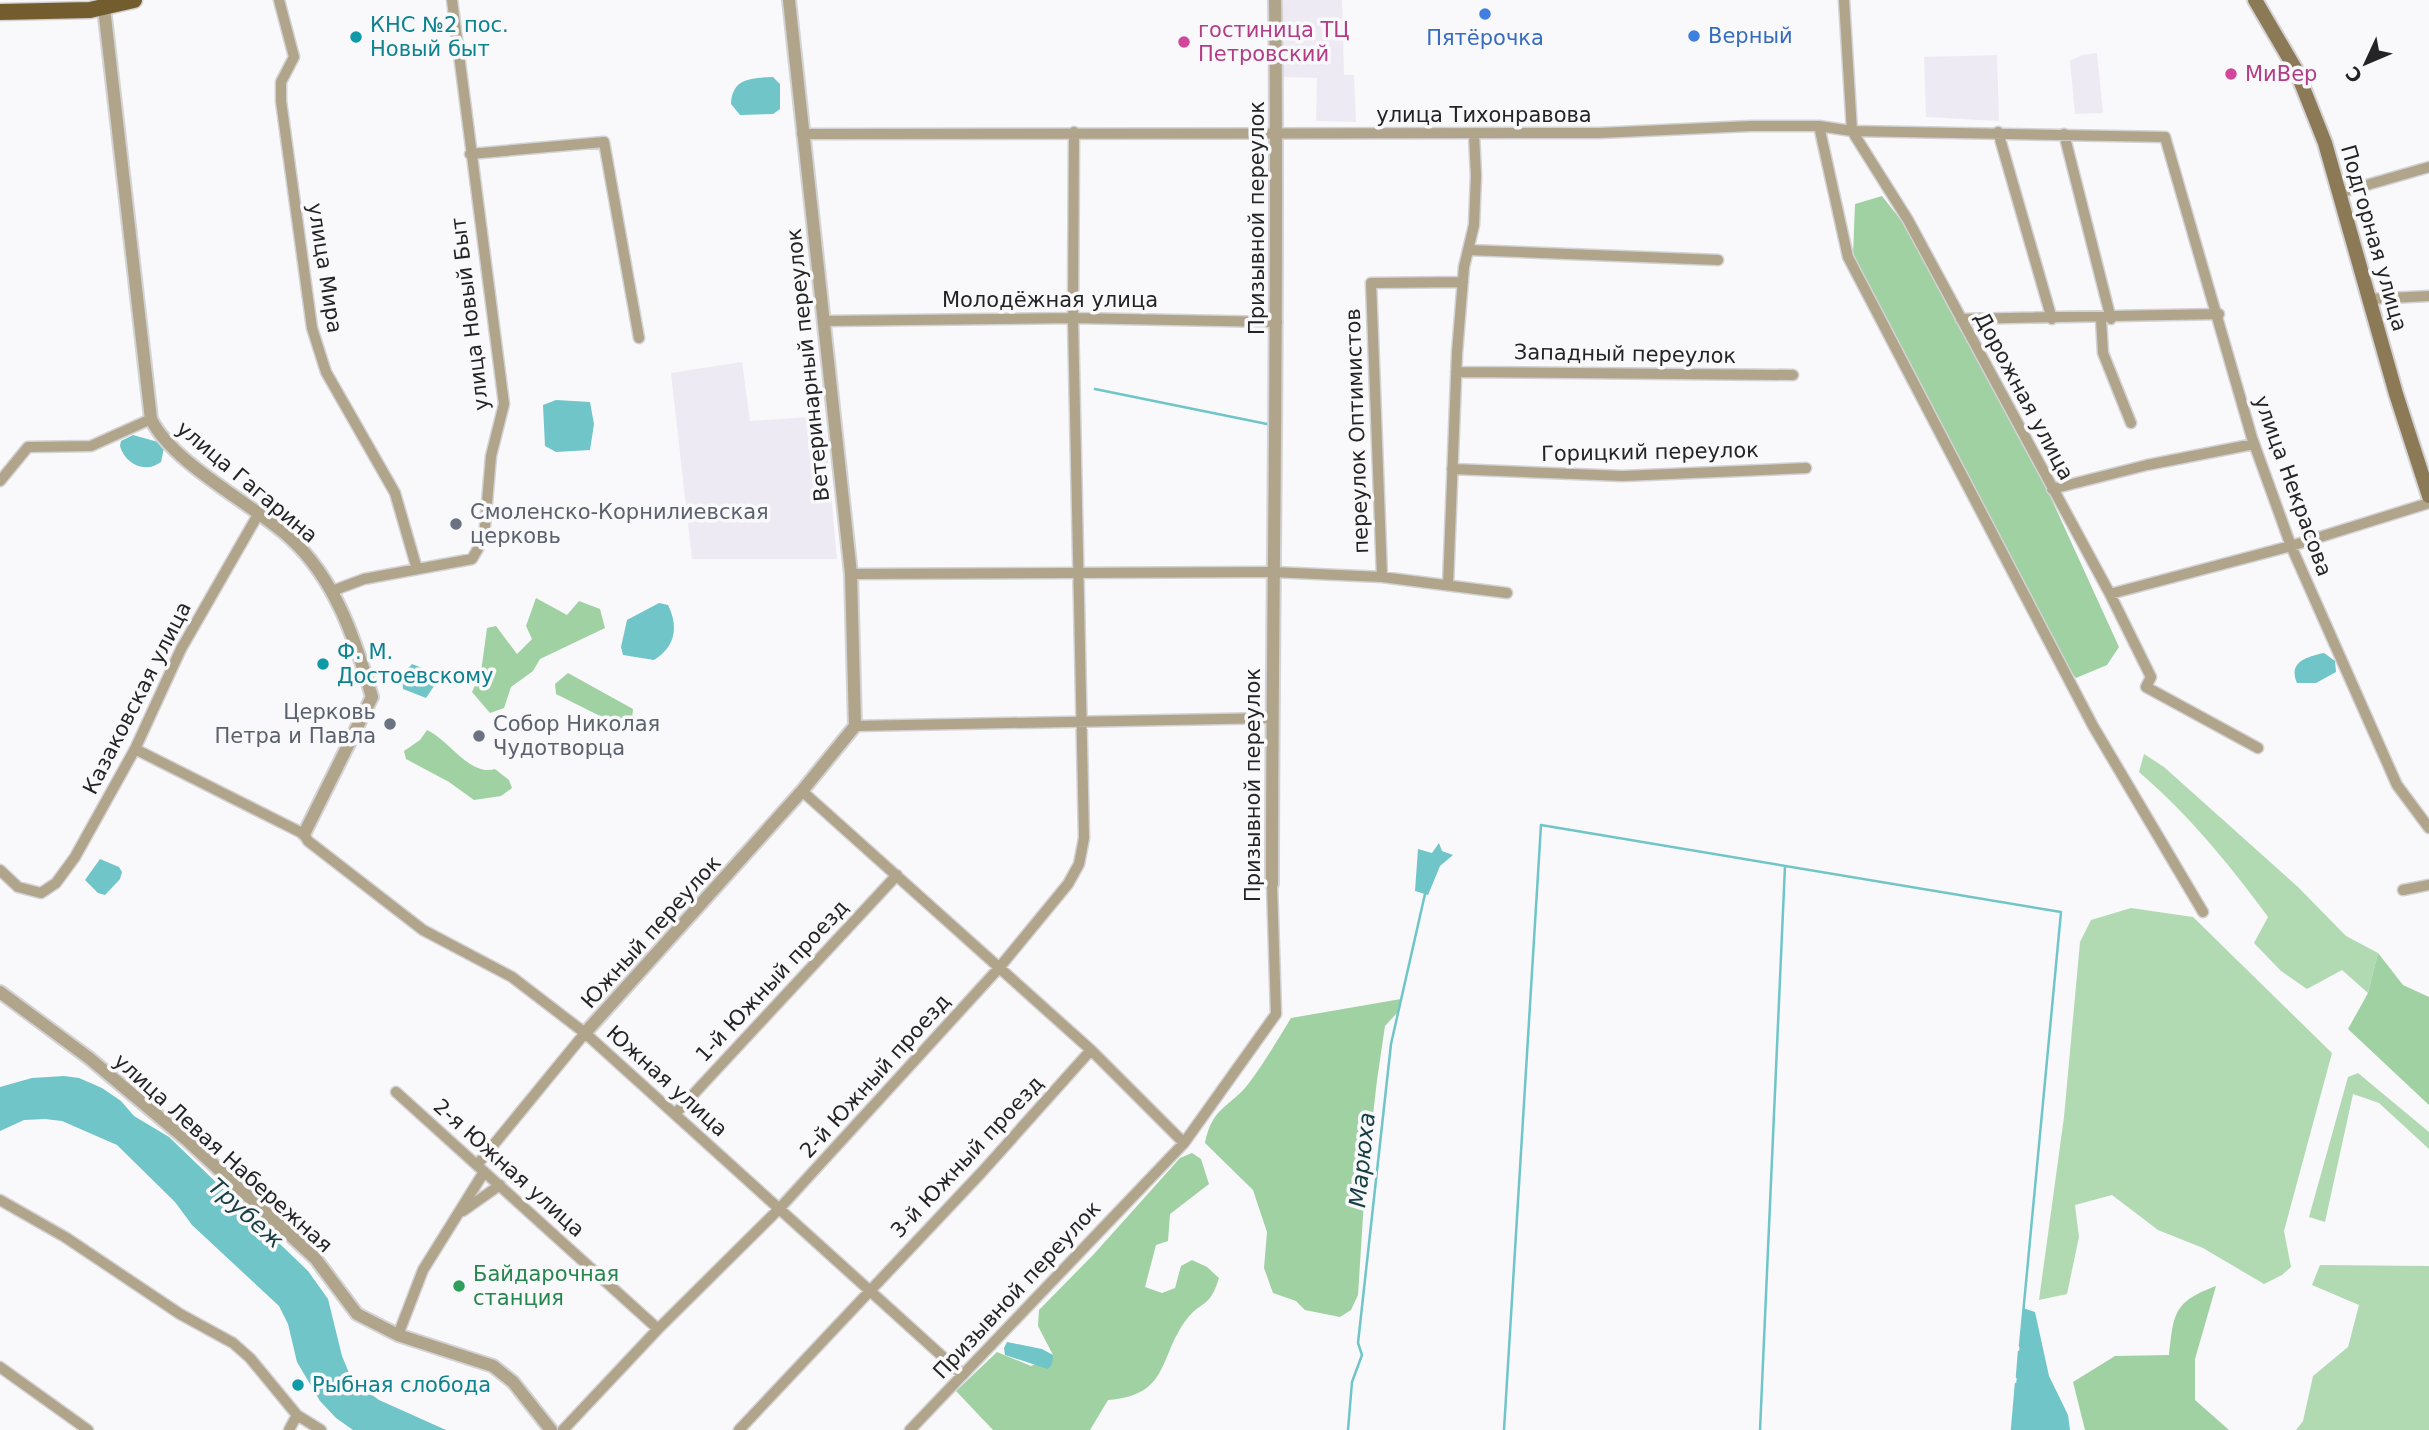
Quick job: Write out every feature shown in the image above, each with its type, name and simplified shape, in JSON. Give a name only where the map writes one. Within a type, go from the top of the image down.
[{"type":"main road","points":[[0,12],[104,9],[134,0]]},
{"type":"main road","name":"Подгорная улица","points":[[2255,0],[2283,46],[2312,107],[2429,496]]},
{"type":"street","name":"улица Мира","points":[[279,0],[294,57],[281,82],[281,101],[312,328],[326,372],[394,493],[417,569]]},
{"type":"street","name":"улица Новый Быт","points":[[332,591],[364,579],[472,559],[480,551],[484,538],[491,456],[504,404],[452,0]]},
{"type":"street","name":"Ветеринарный переулок","points":[[789,0],[851,574],[855,726]]},
{"type":"street","name":"Призывной переулок","points":[[911,1430],[1184,1143],[1276,1014],[1272,884],[1277,322],[1275,0]]},
{"type":"street","name":"Дорожная улица","points":[[1844,0],[1852,131],[1908,220],[2110,594],[2151,677],[2146,687],[2258,748]]},
{"type":"street","name":"улица Гагарина","points":[[104,9],[151,419],[156,429],[179,454],[260,513],[290,538],[320,570],[332,591],[359,655],[372,697],[304,834]]},
{"type":"street","points":[[1819,126],[1848,257],[2093,726],[2203,912]]},
{"type":"street","name":"улица Тихонравова","points":[[802,134],[1474,134],[1819,126],[1852,131],[2165,137]]},
{"type":"street","name":"2-й Южный проезд","points":[[563,1430],[658,1329],[779,1209],[999,968],[1068,884],[1079,863],[1084,838],[1073,317],[1074,132]]},
{"type":"street","points":[[1998,132],[2052,319]]},
{"type":"street","points":[[1448,585],[1456,372],[1463,282],[1474,225],[1474,134]]},
{"type":"street","points":[[2064,134],[2106,319],[2103,353],[2132,423]]},
{"type":"street","name":"улица Некрасова","points":[[2165,137],[2219,314],[2254,444],[2291,546],[2397,785],[2429,828]]},
{"type":"street","points":[[470,154],[604,142],[639,338]]},
{"type":"street","points":[[2339,193],[2429,167]]},
{"type":"street","points":[[1468,250],[1718,260]]},
{"type":"street","name":"переулок Оптимистов","points":[[1382,577],[1371,283],[1463,282]]},
{"type":"street","points":[[2369,299],[2429,296]]},
{"type":"street","points":[[1961,319],[2106,319],[2219,314]]},
{"type":"street","name":"Молодёжная улица","points":[[823,321],[1073,317],[1277,322]]},
{"type":"street","name":"Западный переулок","points":[[1456,372],[1793,375]]},
{"type":"street","points":[[0,481],[28,447],[90,446],[151,419]]},
{"type":"street","points":[[2052,489],[2147,465],[2254,444]]},
{"type":"street","name":"Горицкий переулок","points":[[1452,469],[1623,476],[1807,468]]},
{"type":"street","points":[[2110,594],[2291,546],[2429,503]]},
{"type":"street","name":"Казаковская улица","points":[[0,870],[18,887],[29,893],[41,894],[55,883],[75,857],[135,749],[181,649],[260,513]]},
{"type":"street","points":[[851,574],[1273,572],[1382,577],[1507,593]]},
{"type":"street","points":[[855,726],[1272,718]]},
{"type":"street","name":"Южный переулок","points":[[398,1335],[423,1270],[459,1214],[480,1169],[585,1033],[802,791],[855,726]]},
{"type":"street","name":"Южная улица","points":[[135,749],[304,834],[308,841],[423,929],[512,977],[585,1033],[963,1375]]},
{"type":"street","points":[[802,791],[1091,1050],[1184,1143]]},
{"type":"street","name":"1-й Южный проезд","points":[[675,1114],[897,875]]},
{"type":"street","points":[[2403,890],[2429,885]]},
{"type":"street","name":"улица Левая Набережная","points":[[0,992],[89,1058],[188,1141],[316,1258],[357,1314],[398,1335],[493,1366],[513,1382],[551,1430]]},
{"type":"street","name":"3-й Южный проезд","points":[[870,1289],[981,1173],[1091,1050]]},
{"type":"street","name":"2-я Южная улица","points":[[396,1092],[658,1329]]},
{"type":"street","points":[[459,1214],[500,1185]]},
{"type":"street","points":[[0,1200],[65,1237],[180,1314],[233,1343],[250,1358],[296,1415],[321,1430]]},
{"type":"street","points":[[739,1430],[870,1289]]},
{"type":"street","points":[[0,1367],[88,1430]]},
{"type":"street","points":[[289,1430],[296,1415]]},
{"type":"shaded area","points":[[1281,0],[1342,0],[1344,75],[1354,75],[1356,122],[1316,121],[1317,78],[1280,77]]},
{"type":"shaded area","points":[[2097,53],[2103,113],[2075,114],[2070,61],[2082,55]]},
{"type":"shaded area","points":[[1997,55],[1999,121],[1926,117],[1924,57]]},
{"type":"shaded area","points":[[742,362],[750,421],[824,416],[837,559],[692,559],[671,373]]},
{"type":"green space","points":[[1882,196],[1904,224],[2046,487],[2119,647],[2107,665],[2076,678],[2069,670],[1853,255],[1855,204]]},
{"type":"green space","points":[[536,598],[567,615],[579,601],[600,609],[605,628],[540,659],[533,671],[511,687],[504,708],[490,713],[472,692],[481,672],[487,628],[496,626],[517,654],[532,639],[526,626]]},
{"type":"green space","points":[[568,673],[633,709],[632,720],[620,726],[556,694],[555,684]]},
{"type":"green space","points":[[427,730],[468,763],[486,770],[495,769],[509,780],[512,788],[501,796],[474,800],[449,782],[406,759],[404,751],[420,740]]},
{"type":"green space","points":[[2144,754],[2164,767],[2298,887],[2346,936],[2378,953],[2368,993],[2342,970],[2307,989],[2281,971],[2254,943],[2268,917],[2208,841],[2175,805],[2139,772]]},
{"type":"green space","points":[[2131,908],[2193,917],[2332,1053],[2284,1231],[2291,1267],[2264,1284],[2203,1248],[2158,1230],[2112,1195],[2075,1205],[2079,1237],[2067,1294],[2039,1300],[2064,1117],[2080,942],[2091,920]]},
{"type":"green space","points":[[2378,953],[2403,985],[2429,997],[2429,1105],[2348,1029],[2368,993]]},
{"type":"green space","points":[[1401,999],[1398,1012],[1385,1026],[1377,1080],[1365,1185],[1358,1295],[1351,1310],[1340,1317],[1305,1310],[1296,1301],[1273,1293],[1264,1268],[1267,1232],[1253,1190],[1205,1143],[1208,1131],[1217,1114],[1255,1075],[1291,1018]]},
{"type":"green space","points":[[2358,1073],[2429,1132],[2429,1149],[2379,1103],[2353,1094],[2325,1222],[2309,1217],[2348,1077]]},
{"type":"green space","points":[[1192,1153],[1201,1159],[1209,1184],[1170,1214],[1168,1241],[1156,1245],[1145,1287],[1162,1293],[1175,1288],[1181,1266],[1192,1260],[1207,1267],[1219,1278],[1212,1295],[1192,1313],[1177,1334],[1153,1383],[1128,1397],[1108,1400],[1090,1430],[993,1430],[956,1391],[997,1352],[1031,1366],[1053,1355],[1038,1326],[1039,1310],[1094,1254],[1180,1158]]},
{"type":"green space","points":[[2320,1265],[2429,1266],[2429,1430],[2296,1430],[2303,1421],[2313,1376],[2348,1347],[2359,1305],[2312,1285]]},
{"type":"green space","points":[[2216,1286],[2195,1359],[2195,1400],[2229,1430],[2085,1430],[2073,1382],[2115,1356],[2169,1355],[2172,1329],[2178,1311],[2191,1298]]},
{"type":"water","points":[[773,77],[780,84],[780,109],[773,114],[740,115],[731,104],[732,95],[739,84],[750,79]]},
{"type":"water","points":[[556,400],[590,402],[594,424],[590,450],[556,452],[545,446],[543,405]]},
{"type":"water","points":[[133,435],[158,442],[164,448],[161,462],[142,467],[126,458],[120,446],[121,441]]},
{"type":"water","points":[[659,603],[668,605],[673,621],[673,636],[667,649],[654,660],[623,655],[621,647],[627,620]]},
{"type":"water","points":[[2324,653],[2335,661],[2336,672],[2316,683],[2297,683],[2297,665],[2305,659]]},
{"type":"water","points":[[412,664],[435,673],[434,686],[426,698],[403,689],[402,675]]},
{"type":"water","points":[[1439,843],[1442,851],[1453,855],[1440,866],[1428,895],[1415,891],[1418,849],[1432,853]]},
{"type":"water","points":[[100,859],[119,867],[122,872],[120,879],[105,895],[98,893],[85,880]]},
{"type":"water","name":"Трубеж","points":[[32,1078],[79,1078],[102,1088],[121,1101],[134,1116],[169,1137],[308,1271],[328,1299],[342,1356],[349,1373],[361,1387],[379,1400],[446,1430],[353,1430],[336,1418],[320,1401],[297,1362],[288,1324],[279,1306],[192,1225],[175,1202],[117,1145],[62,1121],[24,1120],[0,1131],[0,1087]]},
{"type":"water","points":[[2023,1308],[2035,1312],[2049,1376],[2068,1415],[2070,1430],[2012,1430]]},
{"type":"water","points":[[1007,1342],[1042,1349],[1053,1355],[1052,1364],[1048,1369],[1005,1355]]},
{"type":"waterway","points":[[1095,389],[1267,424]]},
{"type":"waterway","points":[[1504,1430],[1541,825],[2061,912],[2020,1346]]},
{"type":"waterway","points":[[1760,1430],[1785,866]]},
{"type":"waterway","name":"Марюха","points":[[1348,1430],[1352,1382],[1362,1355],[1358,1343],[1391,1044],[1425,894]]},
{"type":"waterway","points":[[2017,1377],[2019,1352]]},
{"type":"waterway","points":[[2012,1430],[2016,1384]]},
{"type":"place","name":"Пятёрочка","points":[[1485,14]]},
{"type":"place","name":"Верный","points":[[1694,36]]},
{"type":"place","name":"КНС №2 пос. Новый быт","points":[[356,37]]},
{"type":"place","name":"гостиница ТЦ Петровский","points":[[1184,42]]},
{"type":"place","name":"МиВер","points":[[2231,74]]},
{"type":"place","name":"Смоленско-Корнилиевская церковь","points":[[456,524]]},
{"type":"place","name":"Ф. М. Достоевскому","points":[[323,664]]},
{"type":"place","name":"Церковь Петра и Павла","points":[[390,724]]},
{"type":"place","name":"Собор Николая Чудотворца","points":[[479,736]]},
{"type":"place","name":"Байдарочная станция","points":[[459,1286]]},
{"type":"place","name":"Рыбная слобода","points":[[298,1385]]}]
